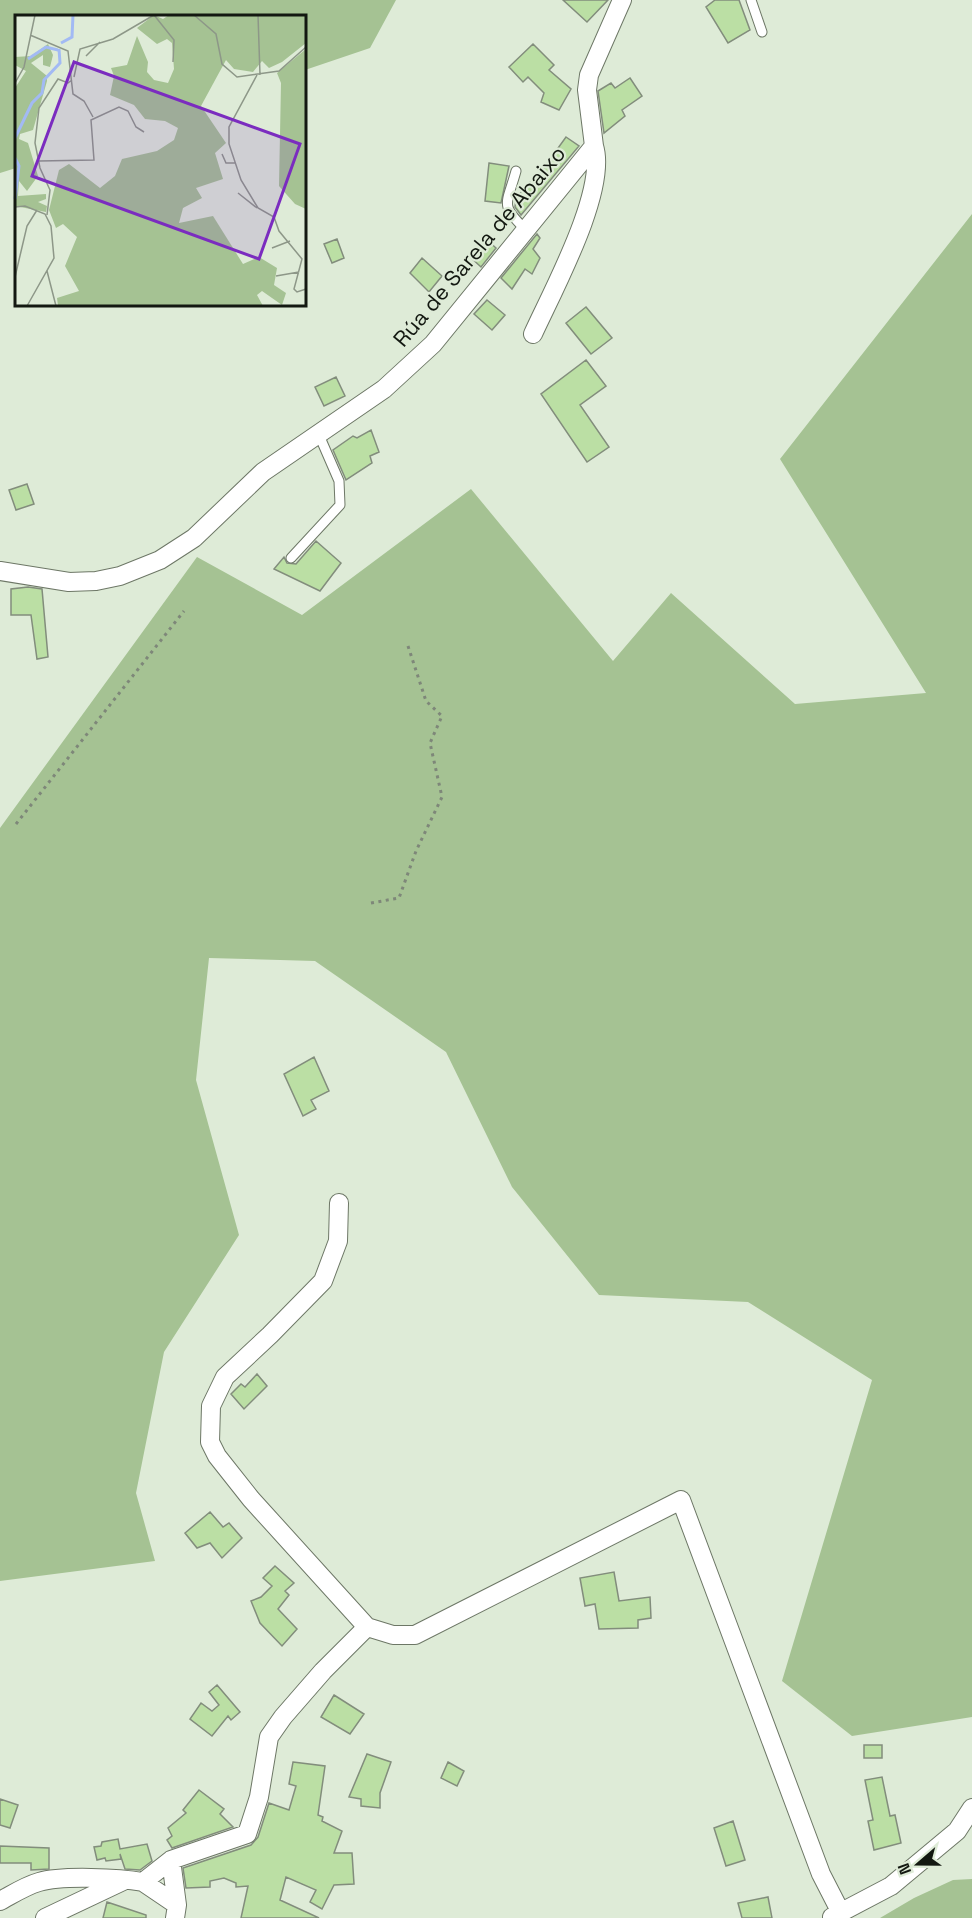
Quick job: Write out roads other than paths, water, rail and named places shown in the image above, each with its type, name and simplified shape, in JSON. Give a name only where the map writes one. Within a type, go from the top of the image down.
[{"type":"street","name":"Rúa de Sarela de Abaixo","points":[[533,334],[567,261],[587,208],[596,174],[597,157],[587,90],[589,75],[622,0]]},
{"type":"street","name":"Rúa de Sarela de Abaixo","points":[[0,571],[69,582],[96,581],[120,576],[160,560],[194,538],[263,472],[384,389],[433,344],[594,146]]},
{"type":"street","points":[[339,1203],[338,1241],[323,1281],[225,1377],[211,1406],[210,1442],[217,1456],[251,1499],[367,1627],[393,1635],[415,1635],[681,1500],[836,1915],[891,1886],[957,1830],[972,1808]]},
{"type":"street","points":[[45,1918],[135,1881],[171,1860],[247,1834],[259,1797],[269,1737],[283,1717],[323,1671],[367,1627]]},
{"type":"street","points":[[171,1860],[176,1911]]},
{"type":"street","points":[[0,1900],[30,1885],[53,1879],[135,1881],[176,1911]]},
{"type":"lane","points":[[751,0],[762,32]]},
{"type":"lane","points":[[516,171],[506,206],[509,213],[525,229]]},
{"type":"lane","points":[[291,558],[340,505],[339,481],[319,435]]}]
